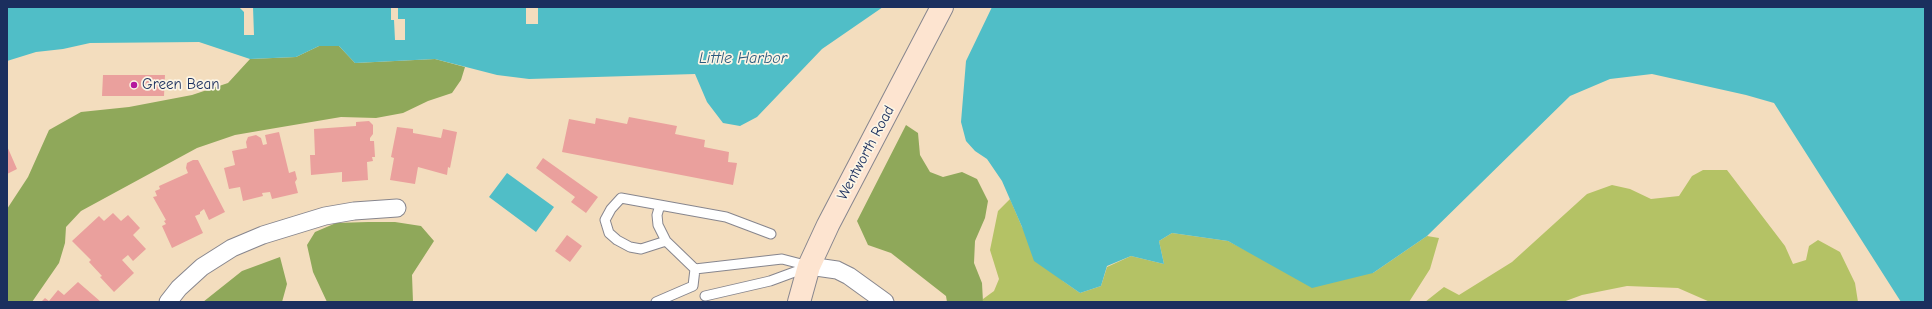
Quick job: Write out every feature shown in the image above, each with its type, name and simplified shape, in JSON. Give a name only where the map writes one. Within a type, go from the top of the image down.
[{"type":"main road","name":"Wentworth Road","points":[[799,302],[809,266],[848,185],[942,7]]},
{"type":"street","points":[[168,302],[179,288],[202,267],[232,248],[263,235],[325,216],[354,211],[397,208]]},
{"type":"street","points":[[809,266],[837,270],[849,276],[885,302]]},
{"type":"lane","points":[[666,241],[642,249],[630,247],[616,240],[609,233],[605,220],[611,209],[621,198],[726,217],[771,234]]},
{"type":"lane","points":[[660,205],[657,215],[658,225],[666,241],[695,269]]},
{"type":"lane","points":[[695,269],[782,259],[809,266]]},
{"type":"lane","points":[[693,286],[707,299],[770,281],[809,266]]},
{"type":"lane","points":[[693,286],[695,269]]},
{"type":"lane","points":[[656,302],[693,286]]},
{"type":"green space","points":[[319,46],[339,46],[355,63],[435,59],[465,67],[461,80],[452,93],[428,101],[403,113],[376,118],[341,117],[270,129],[235,135],[197,148],[81,211],[66,227],[65,243],[59,263],[32,302],[7,302],[7,209],[28,177],[49,130],[81,112],[129,107],[192,95],[228,83],[250,59],[296,57]]},
{"type":"green space","points":[[906,125],[918,133],[920,155],[930,172],[943,177],[962,172],[977,179],[988,201],[985,218],[975,241],[974,263],[982,283],[983,302],[947,302],[946,296],[891,253],[868,245],[857,221]]},
{"type":"green space","points":[[1703,170],[1727,170],[1785,246],[1793,264],[1806,260],[1809,246],[1818,240],[1840,252],[1855,283],[1858,302],[1710,302],[1678,288],[1627,286],[1582,295],[1563,302],[1425,302],[1444,287],[1459,295],[1512,262],[1587,194],[1612,185],[1630,189],[1651,199],[1679,196],[1692,176]]},
{"type":"green space","points":[[1010,199],[1022,227],[1063,281],[1080,293],[1101,286],[1107,267],[1131,256],[1164,264],[1159,241],[1172,233],[1228,241],[1257,256],[1373,273],[1427,236],[1439,238],[1430,269],[1409,302],[983,302],[983,299],[994,291],[999,279],[990,250],[998,211]]},
{"type":"green space","points":[[395,222],[421,226],[434,241],[412,275],[413,302],[327,302],[313,272],[307,245],[315,232],[336,223]]},
{"type":"green space","points":[[280,257],[287,284],[282,302],[203,302],[242,271]]},
{"type":"water","name":"Little Harbor","points":[[7,7],[883,7],[822,49],[757,117],[740,126],[723,123],[707,102],[695,74],[529,79],[497,75],[435,59],[355,63],[339,46],[319,46],[296,57],[250,59],[199,42],[90,43],[63,49],[36,52],[7,61]]},
{"type":"water","points":[[992,7],[1925,7],[1925,302],[1901,302],[1774,103],[1746,95],[1652,74],[1610,79],[1570,96],[1427,236],[1373,273],[1312,288],[1228,241],[1172,233],[1159,241],[1164,264],[1131,256],[1107,266],[1101,286],[1080,293],[1034,261],[1022,227],[1002,181],[987,159],[975,151],[966,141],[961,122],[966,61]]},
{"type":"water","points":[[507,173],[554,207],[536,232],[489,197]]},
{"type":"pier","points":[[239,7],[253,7],[254,35],[244,35],[244,12]]},
{"type":"pier","points":[[391,7],[398,7],[398,19],[405,19],[405,40],[395,40],[394,20],[391,20]]},
{"type":"pier","points":[[526,7],[538,7],[538,24],[526,24]]},
{"type":"building","name":"Green Bean","points":[[103,75],[165,75],[164,96],[102,96]]},
{"type":"building","points":[[629,117],[677,126],[675,134],[705,140],[704,147],[729,152],[728,162],[737,163],[733,185],[562,152],[569,119],[595,124],[596,118],[627,124]]},
{"type":"building","points":[[369,121],[373,125],[373,134],[370,141],[374,141],[375,157],[372,157],[373,161],[367,162],[368,180],[342,182],[342,172],[311,175],[310,155],[315,155],[314,129],[356,126],[356,122]]},
{"type":"building","points":[[397,127],[413,129],[413,133],[441,138],[443,129],[457,132],[450,168],[448,167],[447,175],[418,167],[415,184],[390,180],[394,158],[391,157]]},
{"type":"building","points":[[279,132],[289,173],[295,171],[297,179],[295,182],[298,193],[272,199],[270,192],[262,193],[263,196],[243,201],[240,187],[229,189],[224,168],[235,165],[232,151],[247,148],[246,142],[248,137],[256,135],[261,138],[263,145],[267,144],[265,135]]},
{"type":"building","points":[[7,146],[17,169],[7,174]]},
{"type":"building","points":[[543,158],[598,197],[586,213],[571,202],[575,197],[536,168]]},
{"type":"building","points":[[193,160],[198,160],[225,212],[209,220],[204,209],[200,212],[200,214],[195,216],[203,233],[172,248],[162,226],[166,224],[164,221],[166,220],[153,197],[157,196],[155,191],[160,189],[159,186],[188,173],[186,168],[187,163]]},
{"type":"building","points":[[113,213],[121,221],[128,215],[140,228],[133,235],[146,249],[133,261],[128,255],[122,260],[134,273],[114,292],[89,262],[91,260],[72,241],[99,216],[104,221]]},
{"type":"building","points":[[567,235],[582,246],[570,262],[555,251]]},
{"type":"building","points":[[78,282],[101,302],[41,302],[45,298],[49,301],[58,290],[64,295]]},
{"type":"place","name":"Green Bean","points":[[134,85]]}]
